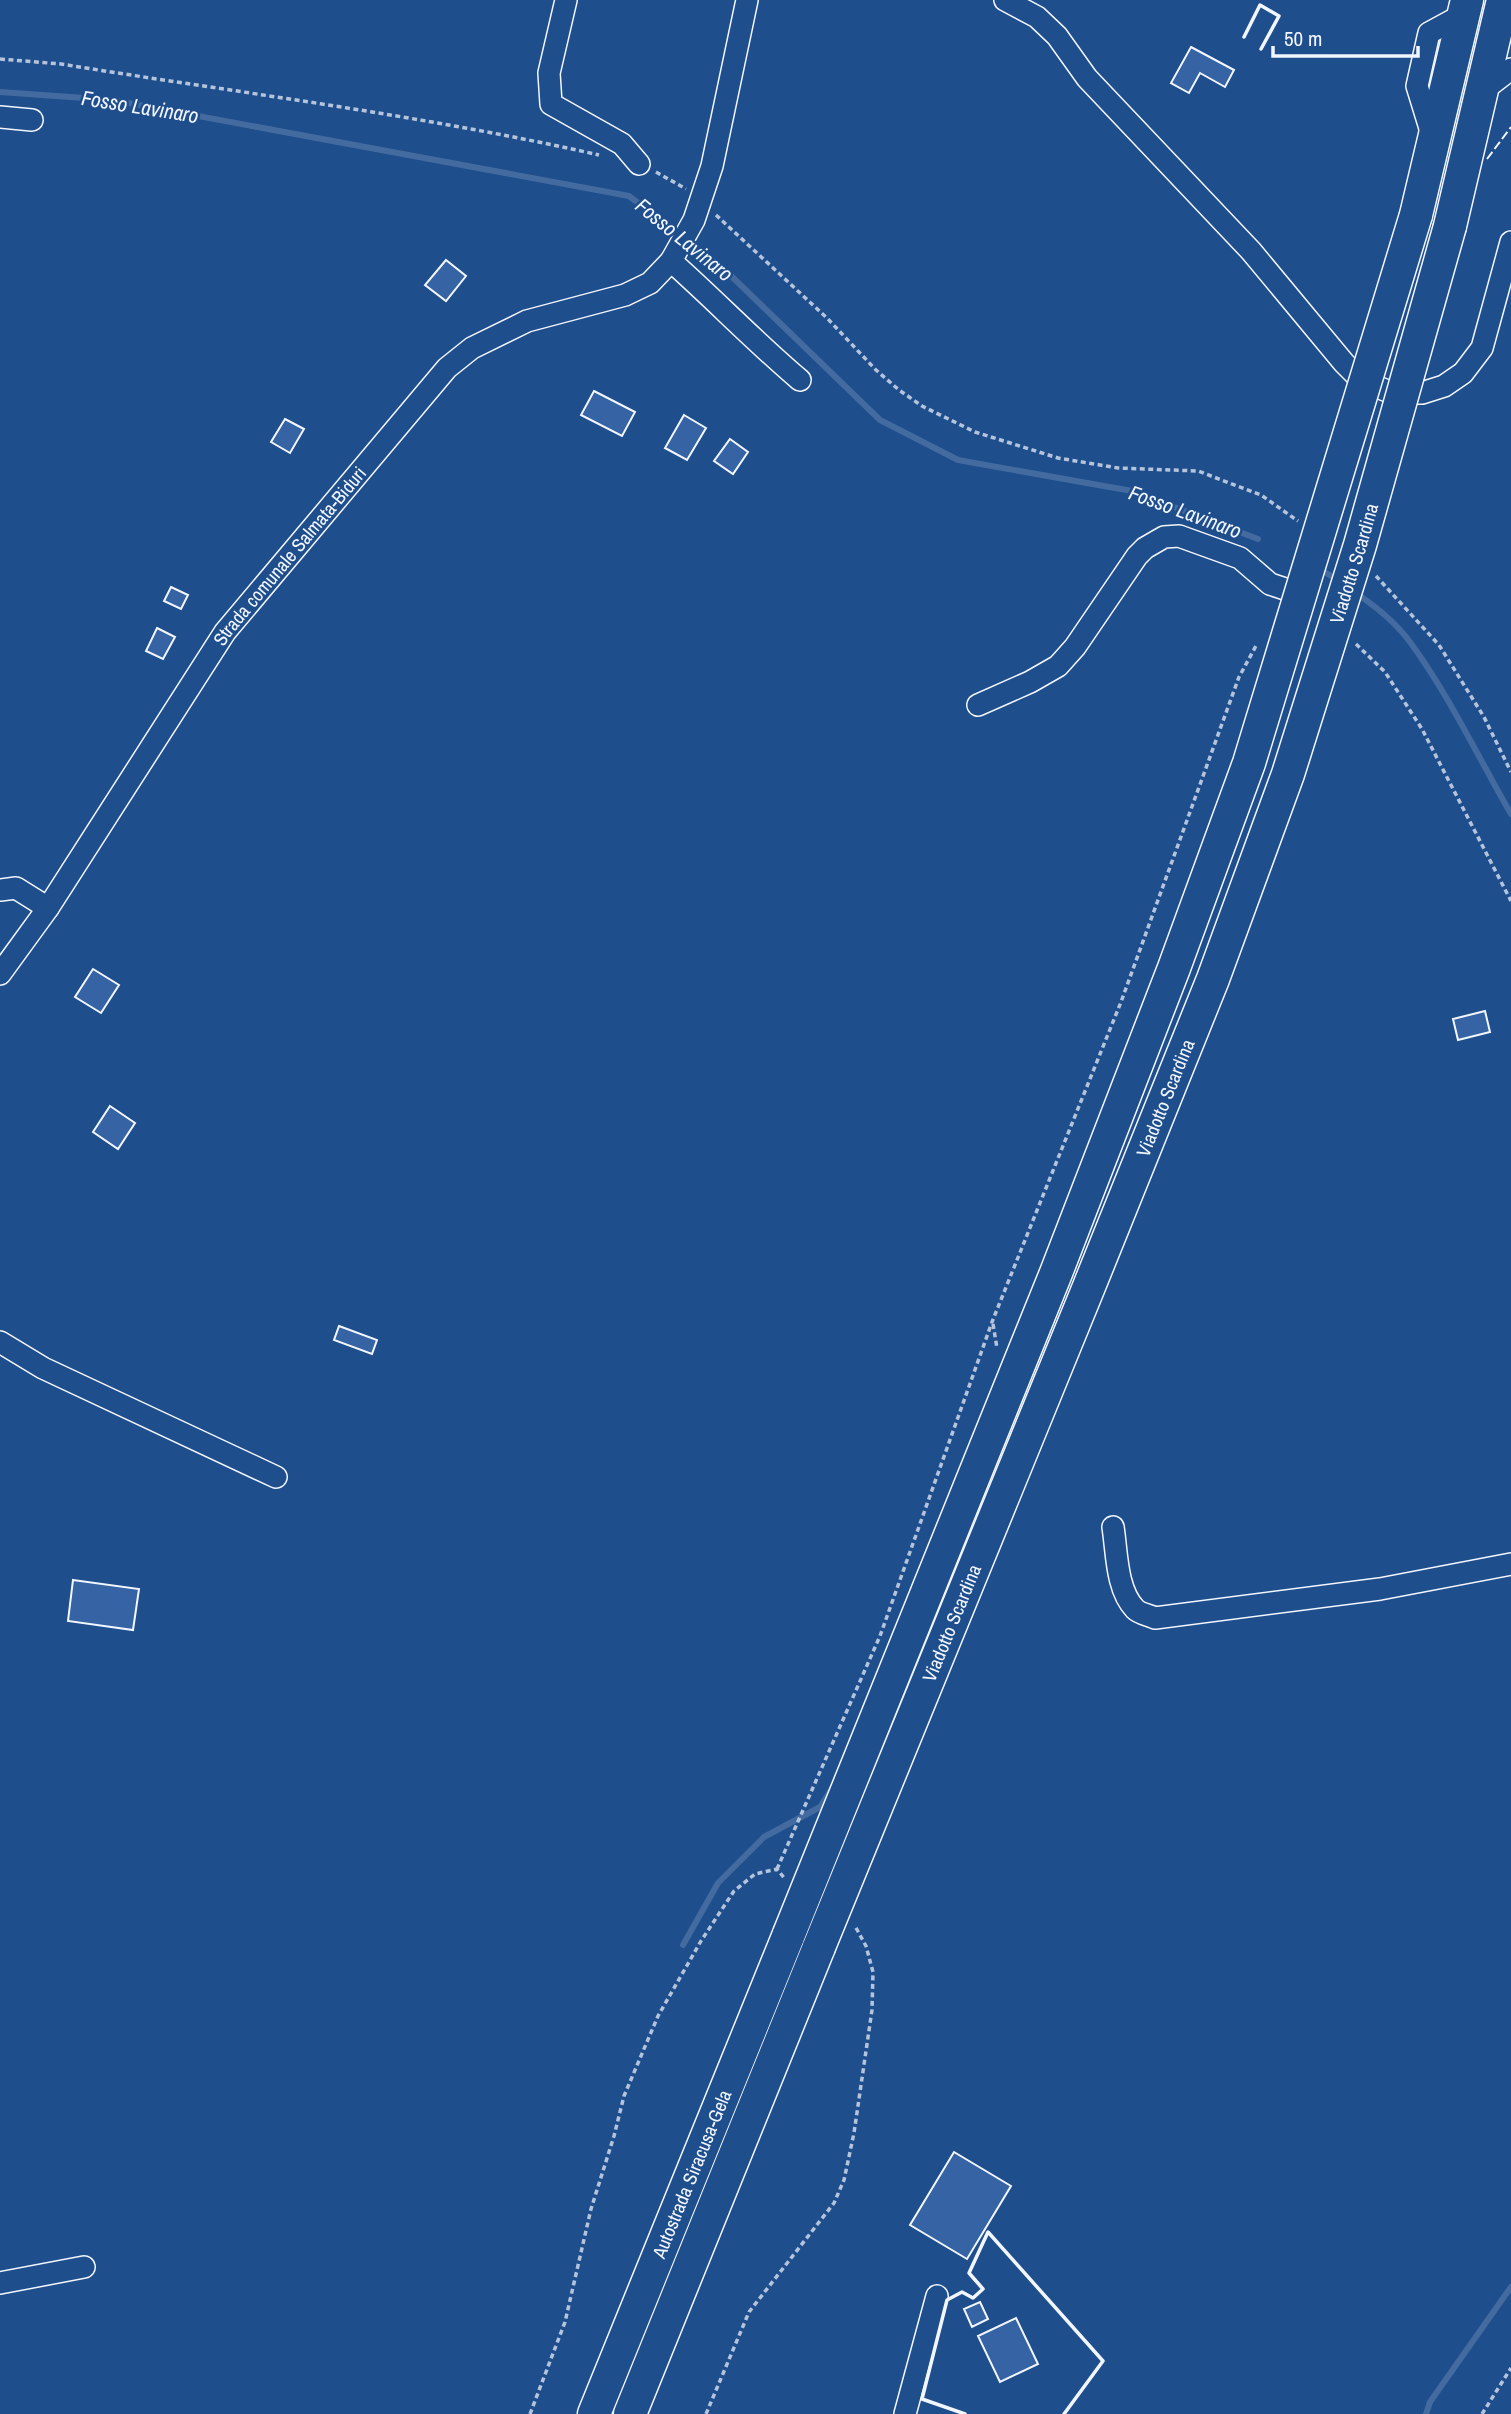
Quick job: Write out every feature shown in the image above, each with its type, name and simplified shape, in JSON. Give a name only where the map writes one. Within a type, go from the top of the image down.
[{"type":"highway","points":[[1481,92],[1503,0]]},
{"type":"highway","name":"Viadotto Scardina","points":[[789,1934],[1056,1273],[1174,968],[1245,775],[1416,215],[1466,7]]},
{"type":"highway","name":"Viadotto Scardina","points":[[819,1947],[1217,967],[1292,761],[1360,545],[1450,226],[1481,92]]},
{"type":"highway","name":"Autostrada Siracusa-Gela","points":[[594,2414],[789,1934]]},
{"type":"highway","name":"Autostrada Siracusa-Gela","points":[[629,2414],[819,1947]]},
{"type":"street","points":[[566,0],[548,73],[551,104],[622,144],[639,164]]},
{"type":"street","points":[[697,210],[712,166],[747,0]]},
{"type":"street","points":[[1005,0],[1037,17],[1057,36],[1087,78],[1251,251],[1361,380],[1392,393],[1422,393],[1444,386],[1463,373],[1482,348],[1511,242]]},
{"type":"street","points":[[1481,92],[1511,69]]},
{"type":"street","points":[[0,117],[32,120]]},
{"type":"street","name":"Strada comunale Salmata-Biduri","points":[[0,974],[48,908],[225,632],[447,368],[472,348],[527,321],[625,295],[650,283],[673,256],[697,210]]},
{"type":"street","points":[[673,256],[761,347],[800,380]]},
{"type":"street","points":[[978,705],[1030,682],[1058,666],[1075,647],[1137,556],[1164,537],[1180,536],[1240,558],[1270,584],[1288,590]]},
{"type":"street","points":[[0,890],[16,888],[48,908]]},
{"type":"street","points":[[0,1342],[43,1368],[276,1477]]},
{"type":"street","points":[[1113,1527],[1121,1581],[1128,1599],[1137,1611],[1155,1618],[1380,1589],[1511,1564]]},
{"type":"street","points":[[0,2283],[84,2267]]},
{"type":"street","points":[[905,2414],[937,2296]]},
{"type":"path","points":[[0,59],[61,64],[435,123],[602,156]]},
{"type":"path","points":[[639,164],[671,179],[697,210],[827,318],[876,370],[898,390],[922,406],[975,432],[1058,458],[1118,468],[1198,471],[1261,495],[1305,526]]},
{"type":"path","points":[[1368,569],[1393,592],[1438,645],[1483,717],[1511,772]]},
{"type":"path","points":[[777,1870],[880,1636],[992,1322],[1121,1002],[1238,677],[1263,633]]},
{"type":"path","points":[[1348,638],[1385,672],[1422,729],[1511,901]]},
{"type":"path","points":[[1482,2414],[1511,2368]]},
{"type":"building","points":[[1191,47],[1234,70],[1225,87],[1200,73],[1189,93],[1171,83]]},
{"type":"building","points":[[446,260],[466,276],[446,301],[425,285]]},
{"type":"building","points":[[594,391],[635,412],[622,436],[581,415]]},
{"type":"building","points":[[684,415],[706,428],[687,460],[665,448]]},
{"type":"building","points":[[285,419],[304,429],[290,453],[271,442]]},
{"type":"building","points":[[730,439],[748,452],[733,474],[714,461]]},
{"type":"building","points":[[171,587],[188,595],[181,609],[164,601]]},
{"type":"building","points":[[157,628],[175,637],[163,659],[146,651]]},
{"type":"building","points":[[93,969],[119,985],[101,1013],[75,997]]},
{"type":"building","points":[[1485,1011],[1490,1032],[1458,1040],[1453,1019]]},
{"type":"building","points":[[110,1106],[135,1123],[118,1149],[93,1132]]},
{"type":"building","points":[[339,1326],[377,1340],[372,1354],[334,1340]]},
{"type":"building","points":[[73,1580],[139,1589],[133,1630],[68,1621]]},
{"type":"building","points":[[954,2152],[1011,2186],[967,2259],[910,2225]]},
{"type":"building","points":[[980,2302],[988,2319],[972,2327],[964,2309]]},
{"type":"building","points":[[1016,2318],[1038,2364],[1000,2382],[978,2336]]},
{"type":"waterway","name":"Fosso Lavinaro","points":[[0,92],[112,100],[629,196],[724,269],[880,420],[958,460],[1132,491],[1258,539]]},
{"type":"waterway","name":"Fosso Lavinaro","points":[[1319,569],[1340,581]]},
{"type":"waterway","name":"Fosso Lavinaro","points":[[1354,592],[1384,615],[1410,642],[1450,705],[1511,814]]},
{"type":"waterway","points":[[683,1945],[718,1883],[764,1837],[820,1807],[834,1785]]},
{"type":"waterway","name":"Fosso Lavinaro","points":[[1426,2414],[1430,2402],[1511,2287]]},
{"type":"fence","points":[[1487,159],[1511,127]]},
{"type":"wall","points":[[1244,37],[1260,5],[1279,16],[1261,49]]},
{"type":"wall","points":[[965,2414],[922,2399],[947,2300],[962,2292],[973,2298],[983,2289],[969,2273],[988,2232],[1103,2361],[1064,2414]]}]
